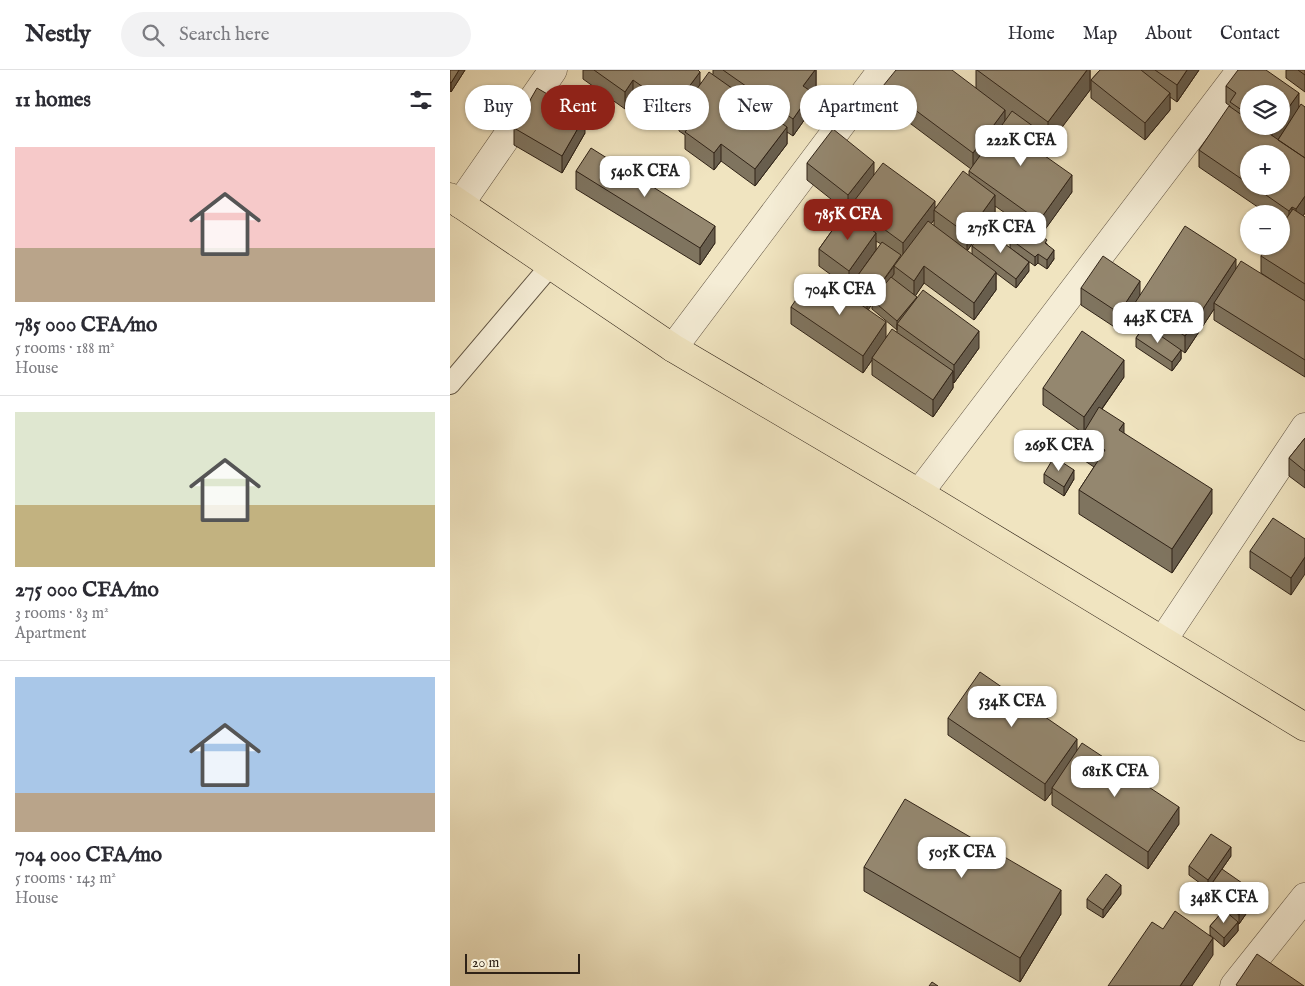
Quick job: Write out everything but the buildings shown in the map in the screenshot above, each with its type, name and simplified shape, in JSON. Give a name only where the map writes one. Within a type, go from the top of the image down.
[{"type":"highway","points":[[455,200],[674,348],[919,493],[1305,727]]},
{"type":"street","points":[[455,200],[553,70]]},
{"type":"street","points":[[674,348],[882,70]]},
{"type":"street","points":[[919,493],[1241,70]]},
{"type":"street","points":[[1163,640],[1305,427]]},
{"type":"street","points":[[1234,986],[1305,897]]},
{"type":"lane","points":[[450,384],[551,265]]}]
